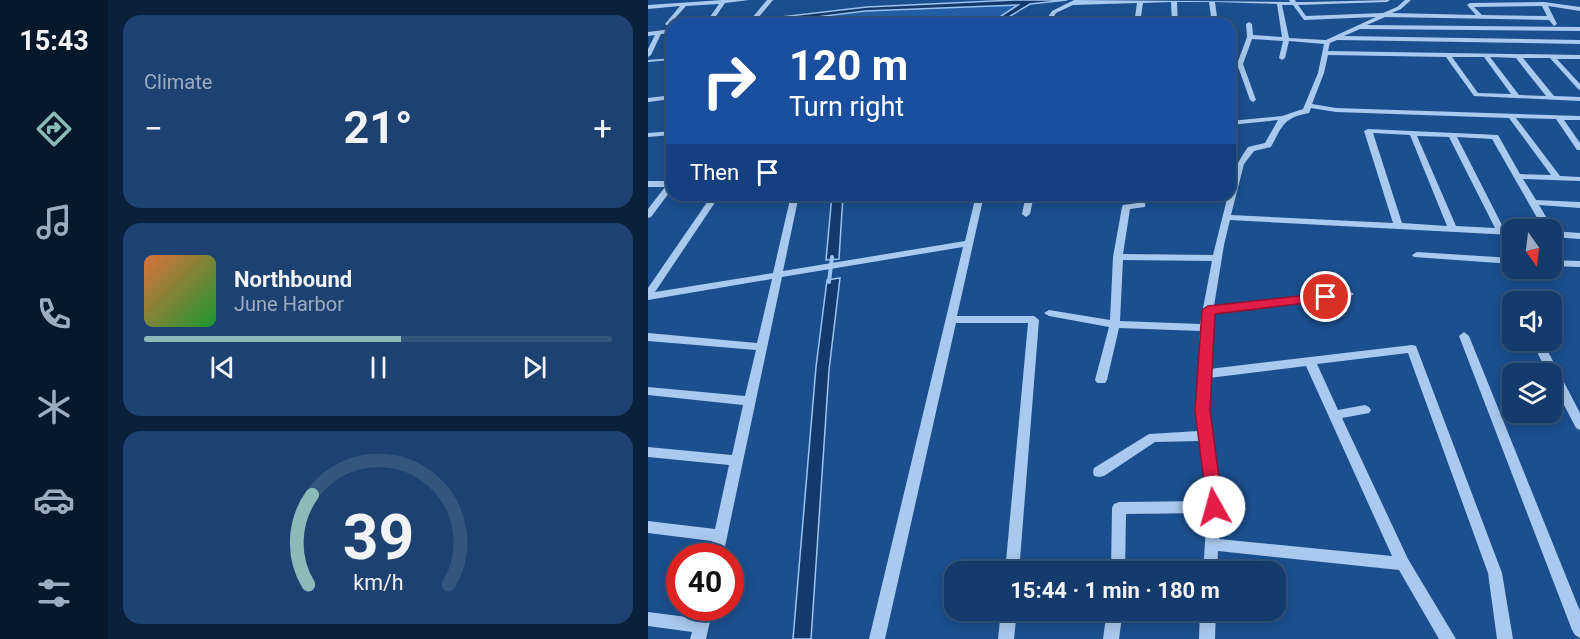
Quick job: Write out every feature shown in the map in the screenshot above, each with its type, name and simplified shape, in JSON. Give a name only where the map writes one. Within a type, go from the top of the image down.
[{"type":"street","points":[[648,7],[746,0]]},
{"type":"street","points":[[755,18],[770,0]]},
{"type":"street","points":[[1050,18],[1054,12],[1078,0]]},
{"type":"street","points":[[1071,3],[1212,0],[1279,3],[1387,0]]},
{"type":"street","points":[[1212,0],[1214,18]]},
{"type":"street","points":[[1292,0],[1305,18],[1382,15],[1551,18]]},
{"type":"street","points":[[1236,122],[1281,118],[1293,112],[1306,111],[1321,73],[1324,53],[1330,40],[1399,8],[1407,0]]},
{"type":"street","points":[[1174,1],[1174,18]]},
{"type":"street","points":[[1138,18],[1140,2]]},
{"type":"street","points":[[712,18],[722,3]]},
{"type":"street","points":[[1279,3],[1286,40],[1282,58]]},
{"type":"street","points":[[1481,17],[1470,5],[1544,3],[1580,9]]},
{"type":"street","points":[[1544,3],[1557,29],[1580,55]]},
{"type":"street","points":[[673,18],[684,5]]},
{"type":"street","points":[[1249,24],[1250,37],[1240,64],[1253,100]]},
{"type":"street","points":[[1356,27],[1580,29]]},
{"type":"street","points":[[648,34],[666,32]]},
{"type":"street","points":[[648,55],[659,33]]},
{"type":"street","points":[[1250,37],[1286,40],[1580,42]]},
{"type":"street","points":[[1324,53],[1552,57],[1580,55]]},
{"type":"street","points":[[1448,55],[1476,95],[1580,99]]},
{"type":"street","points":[[1486,56],[1517,97]]},
{"type":"street","points":[[1518,56],[1552,98]]},
{"type":"street","points":[[1552,57],[1580,88]]},
{"type":"street","points":[[648,100],[666,98]]},
{"type":"street","points":[[1309,105],[1321,110],[1364,109],[1383,112],[1580,118]]},
{"type":"street","points":[[1510,115],[1557,177]]},
{"type":"street","points":[[1558,117],[1580,148]]},
{"type":"street","points":[[1236,175],[1240,164],[1251,149],[1268,145],[1281,118]]},
{"type":"street","points":[[1398,226],[1368,132],[1495,137],[1543,219]]},
{"type":"street","points":[[648,146],[657,134]]},
{"type":"street","points":[[648,135],[666,134]]},
{"type":"street","points":[[1413,134],[1453,229]]},
{"type":"street","points":[[1227,217],[1501,231],[1452,135]]},
{"type":"street","points":[[1518,176],[1580,178]]},
{"type":"street","points":[[648,184],[666,183]]},
{"type":"street","points":[[648,215],[666,191]]},
{"type":"street","points":[[648,297],[712,201]]},
{"type":"street","points":[[719,543],[794,201]]},
{"type":"street","points":[[877,639],[978,201]]},
{"type":"street","points":[[1026,214],[1029,201]]},
{"type":"street","points":[[1101,380],[1115,324],[1118,257],[1126,207],[1142,205],[1142,201]]},
{"type":"street","points":[[1210,561],[1214,507],[1202,410],[1205,328],[1230,201]]},
{"type":"street","points":[[1533,202],[1580,204]]},
{"type":"street","points":[[1562,234],[1580,236]]},
{"type":"street","points":[[648,297],[968,243]]},
{"type":"street","points":[[1417,255],[1502,260]]},
{"type":"street","points":[[1118,257],[1217,258]]},
{"type":"street","points":[[1562,263],[1580,264]]},
{"type":"street","points":[[1208,310],[1350,294]]},
{"type":"street","points":[[1049,313],[1115,324],[1205,328]]},
{"type":"street","points":[[950,319],[1034,320],[1013,561]]},
{"type":"street","points":[[1464,336],[1580,630]]},
{"type":"street","points":[[648,337],[762,347]]},
{"type":"street","points":[[1204,374],[1412,349],[1495,573],[1505,639]]},
{"type":"street","points":[[1542,351],[1580,425]]},
{"type":"street","points":[[1310,362],[1403,564],[1448,639]]},
{"type":"street","points":[[648,391],[750,401]]},
{"type":"street","points":[[1334,415],[1365,410]]},
{"type":"street","points":[[1099,472],[1153,437],[1205,436]]},
{"type":"street","points":[[648,452],[737,461]]},
{"type":"street","points":[[1118,561],[1119,508],[1214,507]]},
{"type":"street","points":[[648,527],[721,536]]},
{"type":"street","points":[[1211,544],[1403,564]]},
{"type":"street","points":[[648,619],[699,633]]},
{"type":"street","points":[[1006,639],[1008,621]]},
{"type":"street","points":[[1111,639],[1113,621]]},
{"type":"street","points":[[1208,621],[1208,639]]},
{"type":"shaded area","points":[[1014,0],[1067,0],[1030,4],[1007,18],[998,18],[1018,5],[865,11],[808,18],[772,18],[867,7]]},
{"type":"shaded area","points":[[1018,6],[999,18],[815,18],[865,11]]},
{"type":"shaded area","points":[[831,201],[843,201],[839,259],[826,260]]},
{"type":"shaded area","points":[[840,278],[829,370],[811,639],[793,639],[816,367],[827,280]]},
{"type":"waterway","points":[[648,61],[666,60]]},
{"type":"waterway","points":[[829,282],[832,257]]},
{"type":"route","points":[[1214,507],[1202,410],[1205,328],[1208,310],[1326,297]]}]
